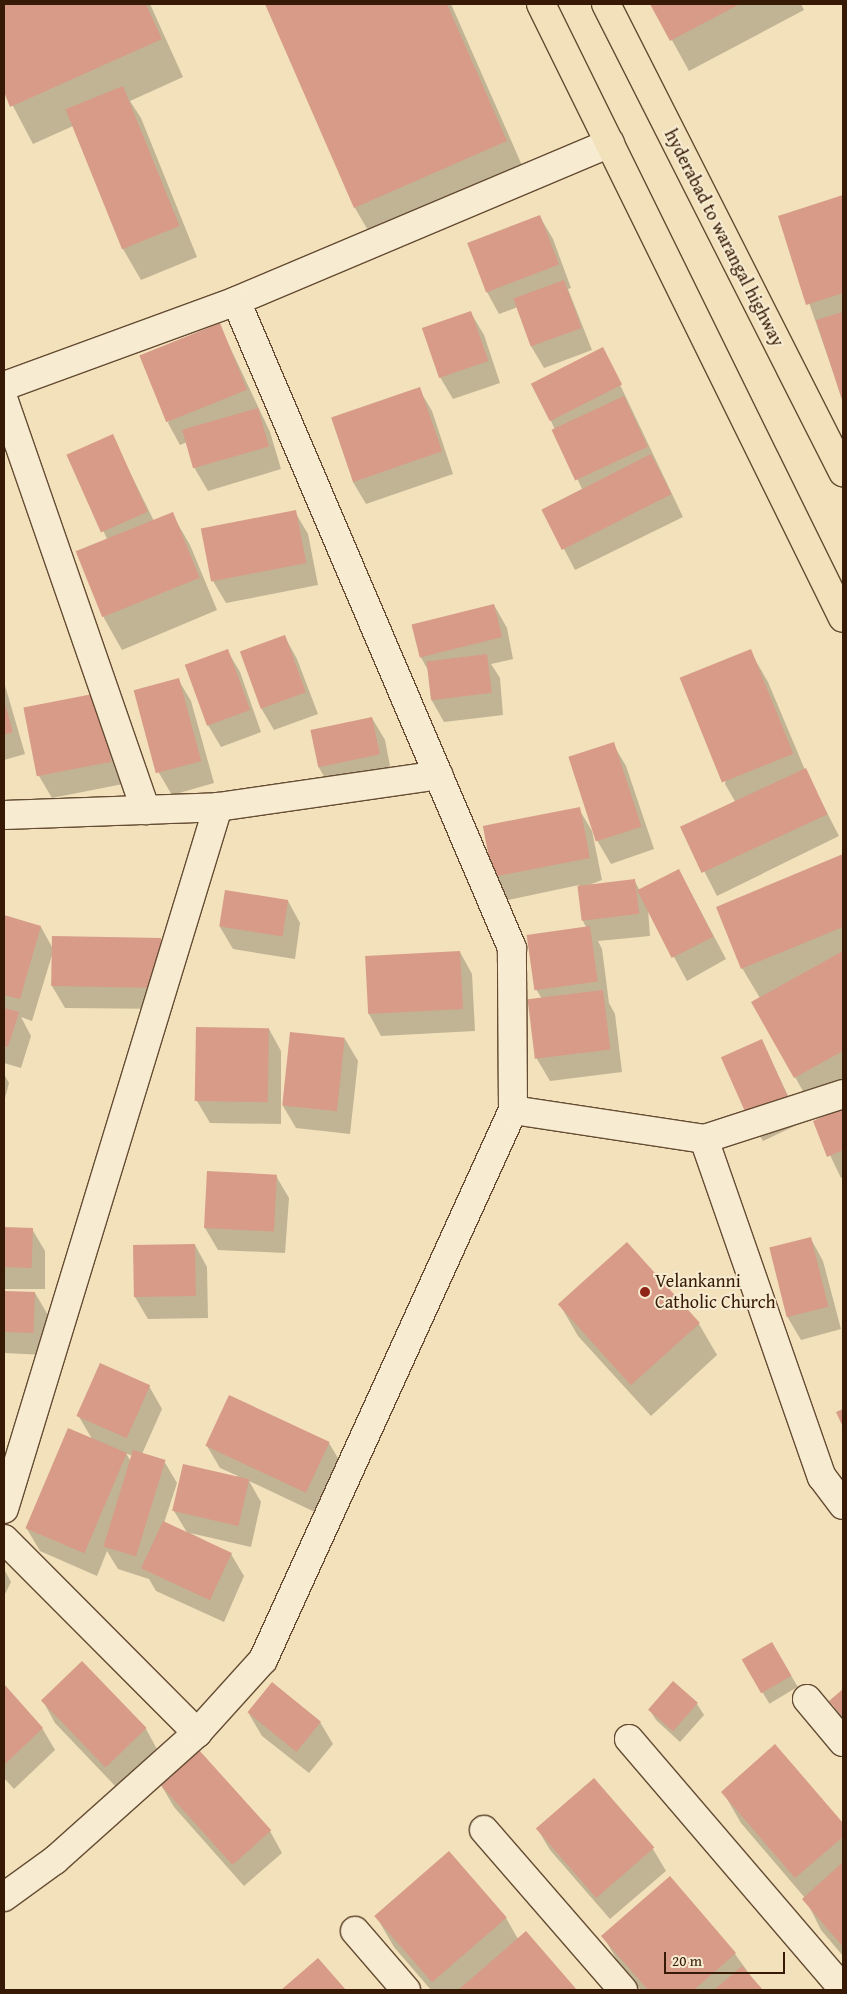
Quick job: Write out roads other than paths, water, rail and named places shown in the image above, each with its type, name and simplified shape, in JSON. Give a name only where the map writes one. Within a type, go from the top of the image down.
[{"type":"main road","points":[[541,4],[843,618]]},
{"type":"main road","name":"hyderabad to warangal highway","points":[[606,4],[843,472]]},
{"type":"street","points":[[4,386],[236,301],[610,143]]},
{"type":"street","points":[[4,1897],[55,1860],[197,1733],[263,1660],[513,1110],[512,948],[440,775],[236,301]]},
{"type":"street","points":[[4,401],[146,810]]},
{"type":"street","points":[[4,815],[218,807],[440,775]]},
{"type":"street","points":[[4,1510],[218,807]]},
{"type":"street","points":[[513,1110],[704,1139],[843,1094]]},
{"type":"street","points":[[704,1139],[822,1477],[843,1505]]},
{"type":"street","points":[[4,1539],[197,1733]]},
{"type":"street","points":[[807,1699],[843,1742]]},
{"type":"street","points":[[628,1739],[843,1989]]},
{"type":"street","points":[[484,1830],[623,1990]]},
{"type":"street","points":[[355,1931],[406,1990]]},
{"type":"place","name":"Velankanni Catholic Church","points":[[645,1292]]}]
